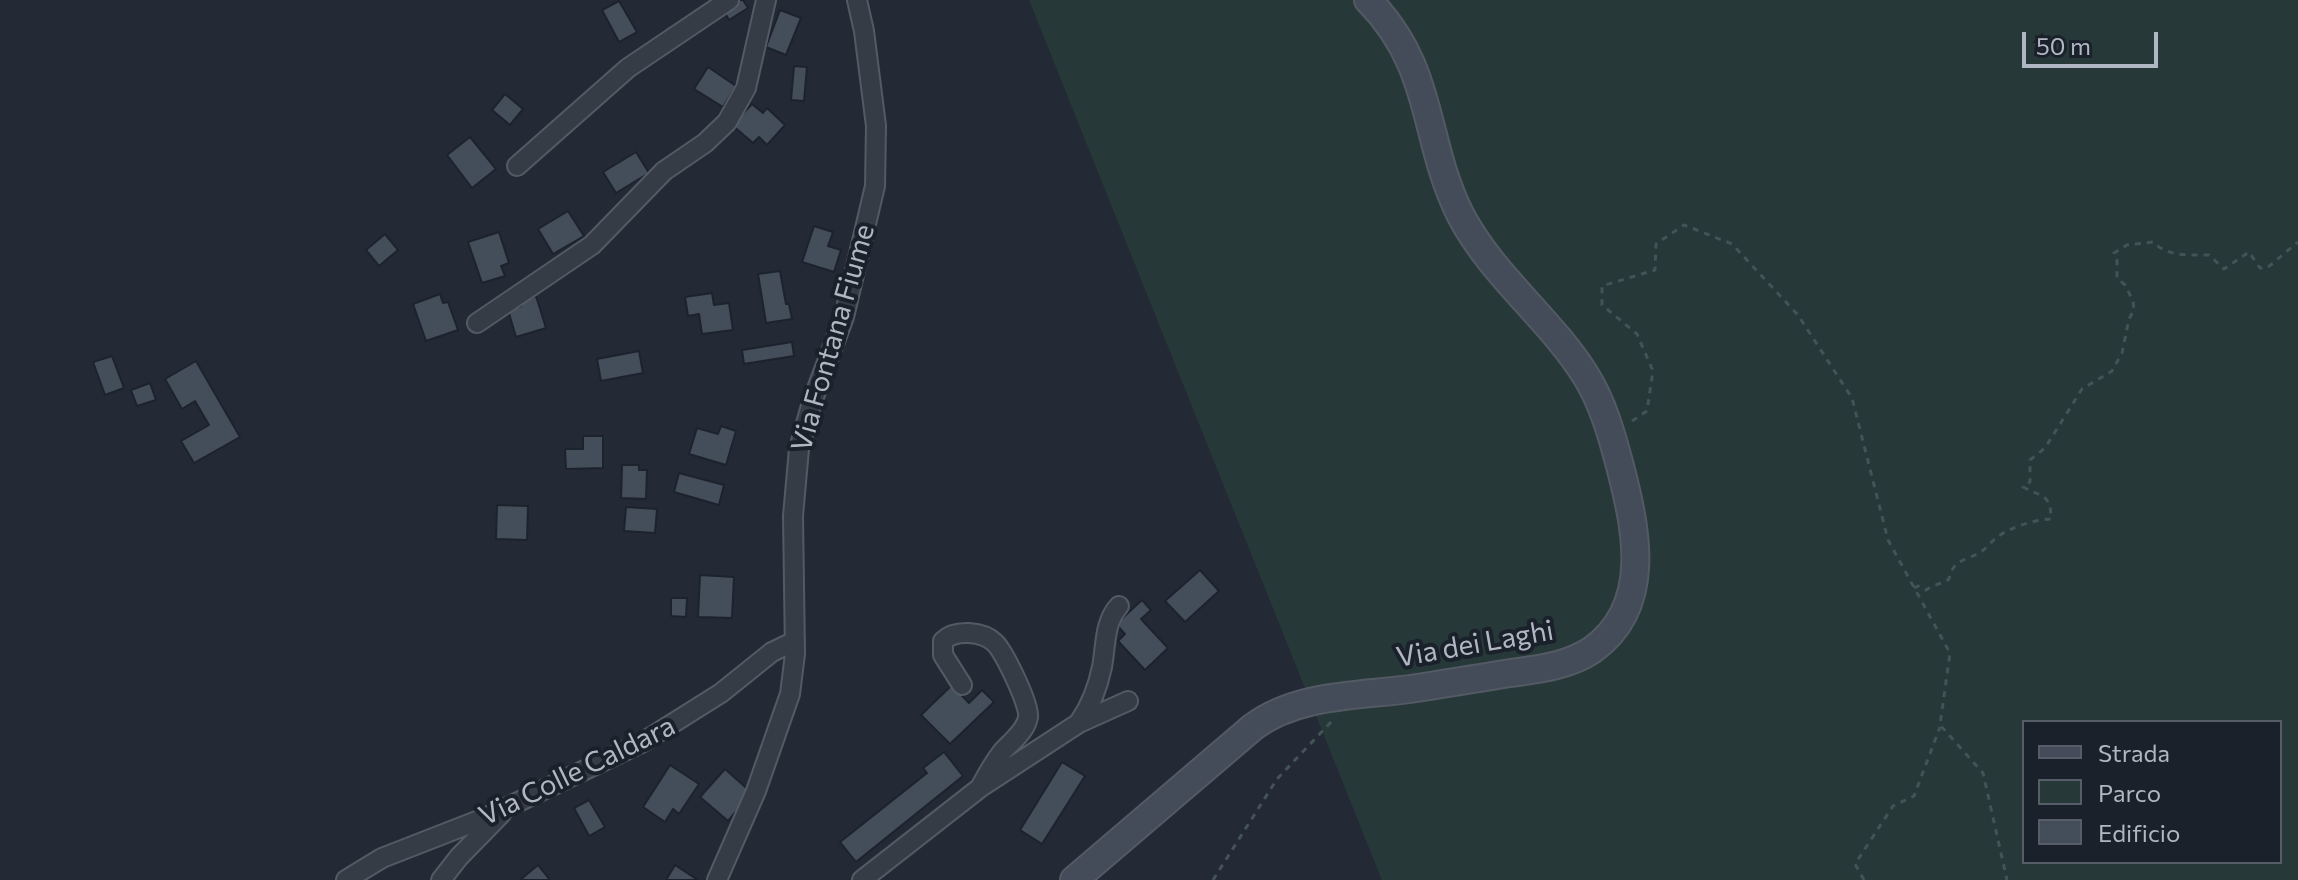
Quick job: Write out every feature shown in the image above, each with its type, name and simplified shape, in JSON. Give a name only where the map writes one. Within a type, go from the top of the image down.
[{"type":"main road","name":"Via dei Laghi","points":[[1074,880],[1258,723],[1285,709],[1337,698],[1551,667],[1579,658],[1605,639],[1629,604],[1636,568],[1632,519],[1609,427],[1595,392],[1582,369],[1491,261],[1464,221],[1450,188],[1411,59],[1392,28],[1368,0]]},
{"type":"street","points":[[517,166],[628,68],[729,0]]},
{"type":"street","points":[[477,323],[592,245],[664,171],[705,143],[727,122],[748,80],[766,0]]},
{"type":"street","name":"Via Fontana Fiume","points":[[717,880],[756,791],[793,682],[793,500],[800,441],[844,317],[868,221],[876,172],[872,87],[857,0]]},
{"type":"street","points":[[1079,723],[1097,687],[1109,620],[1119,606]]},
{"type":"street","points":[[962,685],[943,655],[943,641],[956,634],[986,637],[1001,651],[1028,712],[1026,724],[1002,752],[981,787]]},
{"type":"street","name":"Via Colle Caldara","points":[[346,880],[382,858],[509,807],[667,728],[721,693],[795,636]]},
{"type":"street","points":[[862,880],[981,787],[1079,723],[1128,701]]},
{"type":"street","points":[[441,880],[459,857],[509,807]]},
{"type":"path","points":[[1609,427],[1629,423],[1647,411],[1653,371],[1637,334],[1602,305],[1602,286],[1655,270],[1656,244],[1684,225],[1732,244],[1798,315],[1852,398],[1888,540],[1950,653],[1940,725],[1914,796],[1893,806],[1855,864],[1864,880]]},
{"type":"path","points":[[1914,588],[1918,586],[1926,590],[1943,584],[1961,559],[1980,553],[1997,537],[2038,520],[2051,519],[2051,506],[2046,497],[2023,487],[2030,482],[2030,460],[2045,448],[2082,389],[2112,371],[2122,353],[2134,310],[2125,285],[2117,278],[2114,253],[2127,245],[2153,242],[2160,249],[2179,255],[2209,255],[2224,269],[2249,252],[2260,268],[2267,268],[2298,242]]},
{"type":"path","points":[[1213,880],[1277,779],[1332,723],[1337,698]]},
{"type":"path","points":[[1940,725],[1983,773],[2007,880]]},
{"type":"green space","points":[[1029,0],[2298,0],[2298,880],[1382,880]]},
{"type":"building","points":[[734,0],[743,0],[748,8],[729,20],[722,8]]},
{"type":"building","points":[[619,1],[637,32],[619,42],[602,10]]},
{"type":"building","points":[[780,10],[801,18],[786,55],[766,47]]},
{"type":"building","points":[[794,66],[807,67],[804,101],[791,100]]},
{"type":"building","points":[[708,67],[736,86],[723,107],[694,89]]},
{"type":"building","points":[[505,94],[523,109],[510,125],[492,110]]},
{"type":"building","points":[[752,104],[763,113],[767,108],[785,125],[767,145],[759,137],[753,143],[732,125]]},
{"type":"building","points":[[470,137],[496,169],[472,188],[447,155]]},
{"type":"building","points":[[636,152],[649,173],[616,193],[603,172]]},
{"type":"building","points":[[568,211],[584,236],[553,254],[538,229]]},
{"type":"building","points":[[814,226],[833,232],[828,246],[841,250],[834,272],[802,262]]},
{"type":"building","points":[[499,232],[509,263],[501,266],[505,276],[482,283],[468,242]]},
{"type":"building","points":[[385,234],[398,250],[379,266],[366,250]]},
{"type":"building","points":[[780,271],[792,319],[766,323],[758,274]]},
{"type":"building","points":[[712,293],[714,305],[729,303],[733,330],[702,334],[699,314],[688,316],[685,297]]},
{"type":"building","points":[[440,294],[443,303],[448,302],[458,330],[426,341],[413,304]]},
{"type":"building","points":[[536,296],[546,328],[516,337],[508,310],[521,306],[519,301]]},
{"type":"building","points":[[792,342],[794,356],[744,364],[742,350]]},
{"type":"building","points":[[639,351],[643,373],[601,381],[597,359]]},
{"type":"building","points":[[112,356],[124,388],[105,395],[93,362]]},
{"type":"building","points":[[196,361],[240,437],[194,463],[181,441],[209,425],[195,401],[182,409],[165,379]]},
{"type":"building","points":[[150,383],[156,400],[137,406],[131,390]]},
{"type":"building","points":[[721,426],[736,431],[726,465],[689,454],[697,428],[718,434]]},
{"type":"building","points":[[583,436],[603,436],[603,468],[566,469],[565,449],[583,449]]},
{"type":"building","points":[[622,465],[639,465],[639,470],[647,470],[646,499],[621,498]]},
{"type":"building","points":[[679,473],[724,485],[719,505],[674,492]]},
{"type":"building","points":[[497,505],[528,506],[527,540],[496,539]]},
{"type":"building","points":[[626,507],[657,509],[655,533],[624,531]]},
{"type":"building","points":[[1200,570],[1219,591],[1185,622],[1165,601]]},
{"type":"building","points":[[700,575],[734,577],[732,618],[698,617]]},
{"type":"building","points":[[671,598],[687,598],[686,617],[671,616]]},
{"type":"building","points":[[1142,600],[1151,610],[1141,619],[1168,648],[1145,670],[1118,641],[1125,634],[1116,624]]},
{"type":"building","points":[[952,685],[969,703],[982,690],[994,702],[950,744],[921,715]]},
{"type":"building","points":[[944,752],[963,776],[856,862],[840,842],[927,773],[923,768]]},
{"type":"building","points":[[1062,762],[1085,776],[1042,844],[1020,830]]},
{"type":"building","points":[[670,765],[699,784],[679,814],[673,809],[665,822],[643,807]]},
{"type":"building","points":[[725,769],[752,793],[728,821],[700,797]]},
{"type":"building","points":[[589,800],[605,827],[589,836],[574,808]]},
{"type":"building","points":[[538,865],[550,880],[520,880]]},
{"type":"building","points":[[675,865],[698,880],[666,880]]}]
